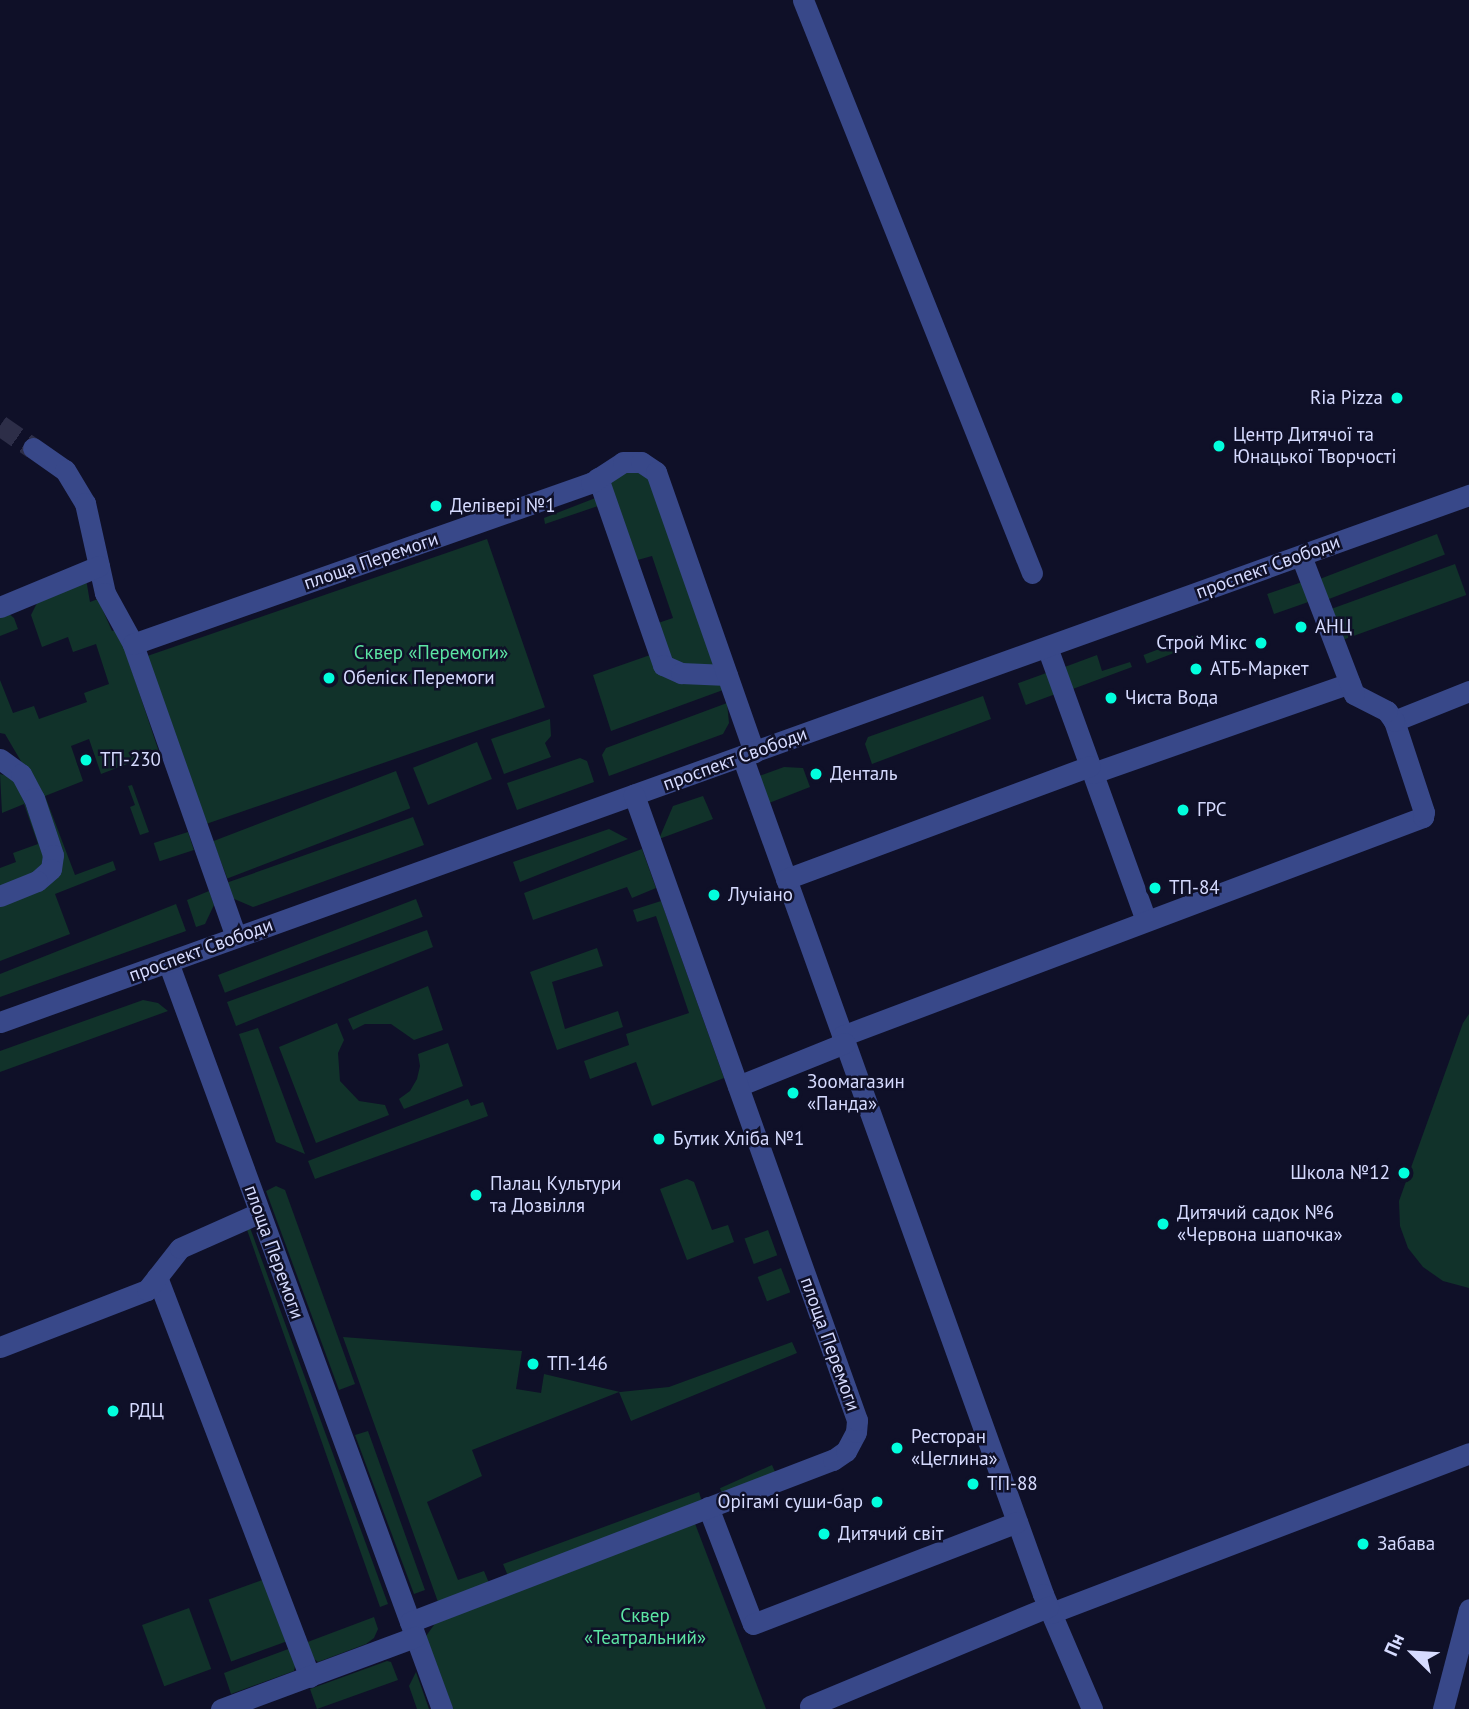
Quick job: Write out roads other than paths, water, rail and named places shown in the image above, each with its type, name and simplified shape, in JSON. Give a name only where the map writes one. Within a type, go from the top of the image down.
[{"type":"street","points":[[803,0],[1032,573]]},
{"type":"street","points":[[33,448],[65,470],[85,503],[105,593],[133,644],[236,937]]},
{"type":"street","name":"площа Перемоги","points":[[133,644],[592,483],[623,462],[649,465],[656,472],[727,675],[786,879],[1017,1522],[1050,1610],[1092,1709]]},
{"type":"street","points":[[598,478],[663,665],[681,673],[727,675]]},
{"type":"street","name":"проспект Свободи","points":[[0,1022],[1469,495]]},
{"type":"street","points":[[738,1086],[844,1039],[1423,817],[1424,811],[1394,720],[1387,711],[1354,694],[1301,556]]},
{"type":"street","points":[[0,607],[99,566]]},
{"type":"street","points":[[1047,646],[1146,921]]},
{"type":"street","points":[[786,879],[1091,769],[1350,683]]},
{"type":"street","points":[[1394,720],[1469,691]]},
{"type":"street","points":[[0,758],[20,774],[34,799],[53,855],[51,869],[37,881],[0,896]]},
{"type":"street","name":"площа Перемоги","points":[[412,1629],[708,1507],[833,1460],[846,1451],[856,1432],[857,1420],[634,795]]},
{"type":"street","name":"площа Перемоги","points":[[168,962],[442,1709]]},
{"type":"street","points":[[0,1347],[147,1290],[180,1248],[259,1213]]},
{"type":"street","points":[[157,1277],[310,1677]]},
{"type":"street","points":[[810,1706],[1050,1610],[1469,1453]]},
{"type":"street","points":[[708,1507],[754,1624],[1017,1522]]},
{"type":"street","points":[[1443,1709],[1469,1609]]},
{"type":"street","points":[[221,1709],[310,1677],[412,1629]]},
{"type":"tunnel","points":[[0,425],[33,448]]},
{"type":"place","name":"Ria Pizza","points":[[1397,398]]},
{"type":"place","name":"Центр Дитячої та Юнацької Творчості","points":[[1219,446]]},
{"type":"place","name":"Делівері №1","points":[[436,506]]},
{"type":"place","name":"АНЦ","points":[[1301,627]]},
{"type":"place","name":"Строй Мікс","points":[[1261,643]]},
{"type":"place","name":"АТБ-Маркет","points":[[1196,669]]},
{"type":"place","name":"Обеліск Перемоги","points":[[329,678]]},
{"type":"place","name":"Чиста Вода","points":[[1111,698]]},
{"type":"place","name":"ТП-230","points":[[86,760]]},
{"type":"place","name":"Денталь","points":[[816,774]]},
{"type":"place","name":"ГРС","points":[[1183,810]]},
{"type":"place","name":"ТП-84","points":[[1155,888]]},
{"type":"place","name":"Лучіано","points":[[714,895]]},
{"type":"place","name":"Зоомагазин «Панда»","points":[[793,1093]]},
{"type":"place","name":"Бутик Хліба №1","points":[[659,1139]]},
{"type":"place","name":"Школа №12","points":[[1404,1173]]},
{"type":"place","name":"Палац Культури та Дозвілля","points":[[476,1195]]},
{"type":"place","name":"Дитячий садок №6 «Червона шапочка»","points":[[1163,1224]]},
{"type":"place","name":"ТП-146","points":[[533,1364]]},
{"type":"place","name":"РДЦ","points":[[113,1411]]},
{"type":"place","name":"Ресторан «Цеглина»","points":[[897,1448]]},
{"type":"place","name":"ТП-88","points":[[973,1484]]},
{"type":"place","name":"Орігамі суши-бар","points":[[877,1502]]},
{"type":"place","name":"Дитячий світ","points":[[824,1534]]},
{"type":"place","name":"Забава","points":[[1363,1544]]},
{"type":"park label","name":"Сквер «Перемоги»","points":[[431,653]]},
{"type":"park label","name":"Сквер «Театральний»","points":[[645,1627]]}]
